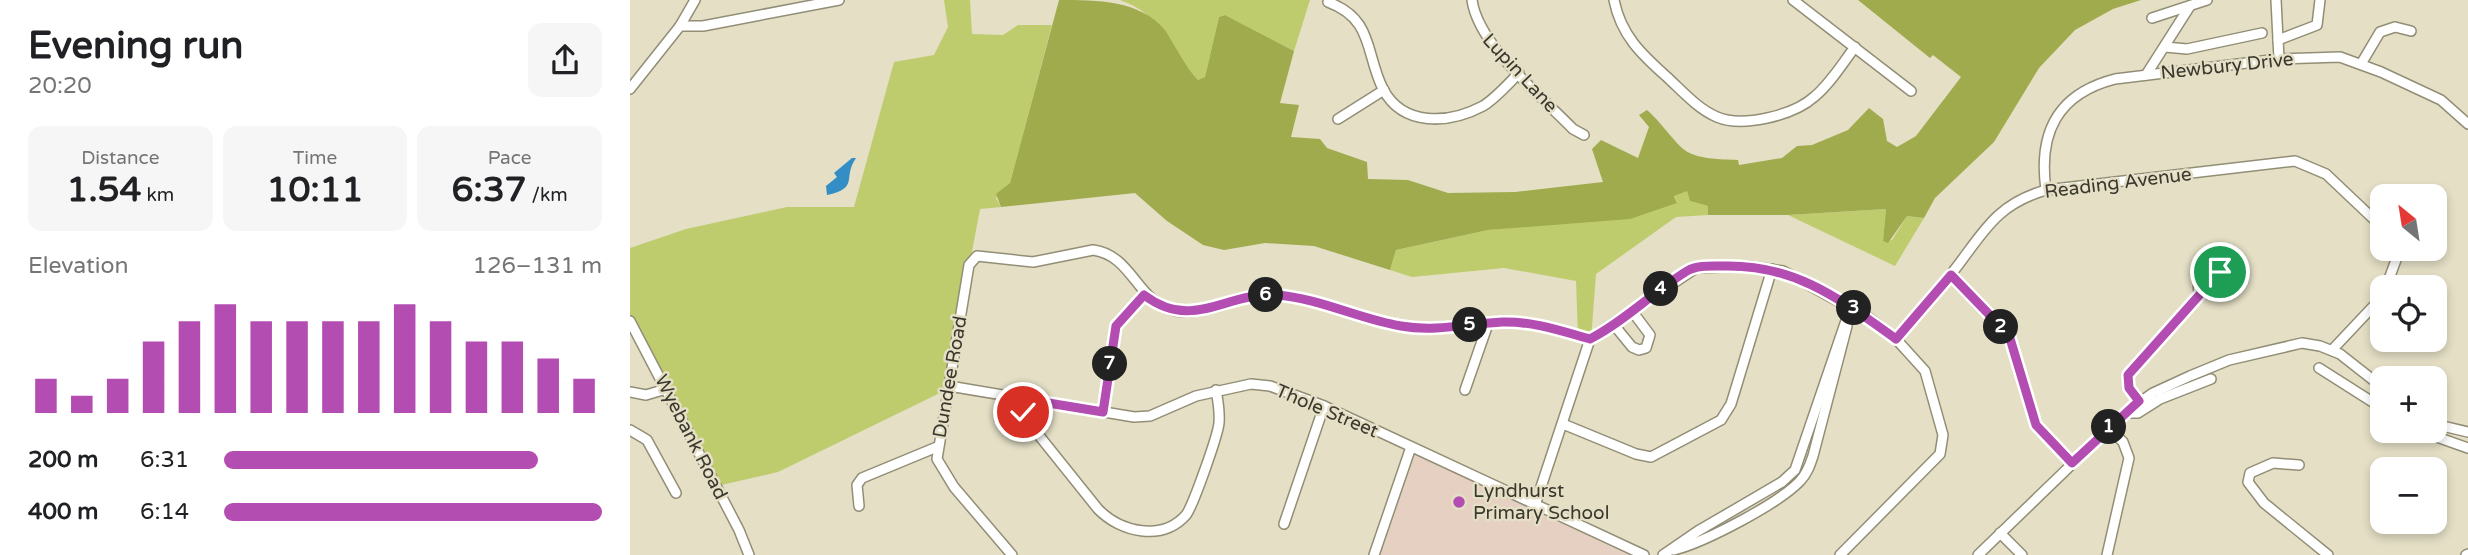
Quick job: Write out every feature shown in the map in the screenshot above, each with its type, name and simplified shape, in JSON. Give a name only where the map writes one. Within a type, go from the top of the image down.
[{"type":"street","points":[[630,89],[680,26],[695,0]]},
{"type":"street","points":[[680,26],[703,26],[789,5],[839,0]]},
{"type":"street","name":"Lupin Lane","points":[[1472,0],[1480,30],[1573,130],[1584,135]]},
{"type":"street","points":[[1614,0],[1621,26],[1632,44],[1690,99],[1726,121],[1754,119],[1808,102],[1855,47]]},
{"type":"street","points":[[1793,0],[1911,90]]},
{"type":"street","points":[[2152,18],[2207,0]]},
{"type":"street","points":[[2276,0],[2279,59]]},
{"type":"street","points":[[2278,40],[2317,24],[2320,0]]},
{"type":"street","points":[[1328,2],[1345,11],[1363,30],[1384,90],[1403,112],[1426,120],[1440,119],[1485,105],[1519,73]]},
{"type":"street","points":[[2146,75],[2190,6]]},
{"type":"street","points":[[2361,64],[2380,32],[2395,27],[2412,32]]},
{"type":"street","points":[[2165,47],[2187,49],[2262,33]]},
{"type":"street","name":"Newbury Drive","points":[[2046,190],[2045,146],[2062,110],[2092,86],[2146,75],[2323,56],[2361,64],[2441,100],[2468,124]]},
{"type":"street","points":[[1338,119],[1384,90]]},
{"type":"street","name":"Reading Avenue","points":[[1896,339],[1951,275],[1991,220],[2014,202],[2046,190],[2295,162],[2326,174],[2370,216]]},
{"type":"street","name":"Dundee Road","points":[[1013,555],[938,463],[937,447],[950,386],[969,265],[973,258],[984,256],[1033,262],[1093,250],[1102,251],[1118,259],[1144,295]]},
{"type":"street","points":[[1535,505],[1590,339],[1692,269],[1747,266],[1772,269],[1851,306],[1896,339],[1919,362],[1928,379],[1943,445],[1935,461],[1840,555]]},
{"type":"street","points":[[1563,424],[1636,454],[1651,457],[1721,420],[1731,404],[1772,269]]},
{"type":"street","points":[[1951,275],[2009,335],[2036,425],[2072,463]]},
{"type":"street","points":[[1103,412],[1116,326],[1144,295],[1169,309],[1187,312],[1201,311],[1250,296],[1274,295],[1401,327],[1488,324],[1541,326],[1590,339]]},
{"type":"street","points":[[2139,401],[2129,388],[2128,375],[2199,296]]},
{"type":"street","points":[[1666,553],[1782,482],[1795,470],[1851,306]]},
{"type":"street","points":[[2332,350],[2370,310]]},
{"type":"street","points":[[1614,325],[1632,347],[1646,348],[1650,335],[1632,311]]},
{"type":"street","name":"Wyebank Road","points":[[630,321],[739,530],[748,555]]},
{"type":"street","points":[[1465,390],[1488,324]]},
{"type":"street","points":[[1978,555],[2139,401],[2199,372],[2263,350],[2302,343],[2332,350],[2370,378]]},
{"type":"street","points":[[2319,368],[2370,400]]},
{"type":"street","points":[[2125,413],[2138,413],[2160,398],[2211,379]]},
{"type":"street","name":"Thole Street","points":[[950,386],[1103,412],[1150,416],[1216,390],[1260,384],[1324,406],[1644,555]]},
{"type":"street","points":[[630,392],[646,395],[666,389]]},
{"type":"street","points":[[1024,399],[1023,412],[1029,423],[1098,509],[1110,521],[1137,531],[1162,529],[1178,521],[1189,511],[1219,426],[1216,390]]},
{"type":"street","points":[[1284,524],[1324,406]]},
{"type":"street","points":[[2447,427],[2468,432]]},
{"type":"street","points":[[2107,555],[2129,457],[2123,442],[2109,428]]},
{"type":"street","points":[[630,430],[647,440],[676,493]]},
{"type":"street","points":[[2447,442],[2468,447]]},
{"type":"street","points":[[859,506],[857,485],[862,478],[937,447]]},
{"type":"street","points":[[1374,555],[1411,447]]},
{"type":"street","points":[[2299,465],[2265,464],[2250,473],[2248,482],[2264,503],[2328,555]]},
{"type":"street","points":[[2000,533],[2022,555]]},
{"type":"shaded area","name":"Lyndhurst Primary School","points":[[1411,447],[1644,555],[1375,555]]},
{"type":"green space","points":[[944,0],[970,0],[972,34],[1003,35],[1018,25],[1052,25],[1010,183],[996,198],[1001,207],[980,209],[946,390],[778,472],[717,486],[630,319],[630,248],[686,229],[787,207],[854,207],[894,62],[934,55],[948,27]]},
{"type":"green space","points":[[1059,0],[1117,4],[1143,13],[1165,30],[1198,80],[1205,77],[1219,17],[1225,15],[1294,51],[1280,103],[1299,105],[1291,137],[1320,139],[1327,148],[1367,162],[1368,179],[1408,180],[1448,193],[1515,192],[1603,182],[1592,149],[1601,140],[1638,158],[1649,127],[1639,115],[1647,110],[1687,152],[1709,158],[1738,160],[1739,165],[1782,158],[1797,146],[1812,145],[1848,130],[1869,108],[1883,119],[1887,141],[1897,147],[1916,136],[1961,77],[1933,55],[1930,58],[1858,0],[2141,0],[2113,9],[2075,30],[2039,68],[1994,142],[1935,198],[1924,218],[1907,216],[1888,243],[1883,241],[1886,209],[1788,215],[1708,215],[1708,206],[1690,201],[1687,191],[1674,196],[1677,203],[1630,219],[1488,230],[1396,250],[1390,270],[1314,246],[1265,243],[1224,250],[1203,245],[1167,221],[1135,193],[1001,207],[996,194],[1010,183]]},
{"type":"green space","points":[[1120,0],[1310,0],[1294,51],[1225,15],[1219,17],[1205,77],[1198,80],[1156,24],[1134,6]]},
{"type":"green space","points":[[1687,191],[1690,201],[1708,206],[1708,215],[1676,217],[1596,274],[1591,339],[1578,336],[1576,281],[1504,268],[1412,277],[1390,270],[1396,250],[1488,230],[1548,224],[1677,202],[1674,195]]},
{"type":"green space","points":[[1886,209],[1883,241],[1892,240],[1907,216],[1924,218],[1895,266],[1788,215]]},
{"type":"water","points":[[852,158],[856,158],[847,185],[827,195],[826,186],[837,177],[834,173]]},
{"type":"place","name":"Lyndhurst Primary School","points":[[1459,502]]},
{"type":"route","points":[[1023,412],[1024,399],[1103,412],[1116,326],[1126,311],[1144,295],[1169,309],[1187,312],[1201,311],[1250,296],[1287,296],[1401,327],[1518,323],[1590,339],[1614,325],[1689,270],[1747,266],[1783,271],[1861,312],[1896,339],[1951,275],[2009,335],[2036,425],[2072,463],[2139,401],[2129,388],[2128,375],[2220,272]]}]
